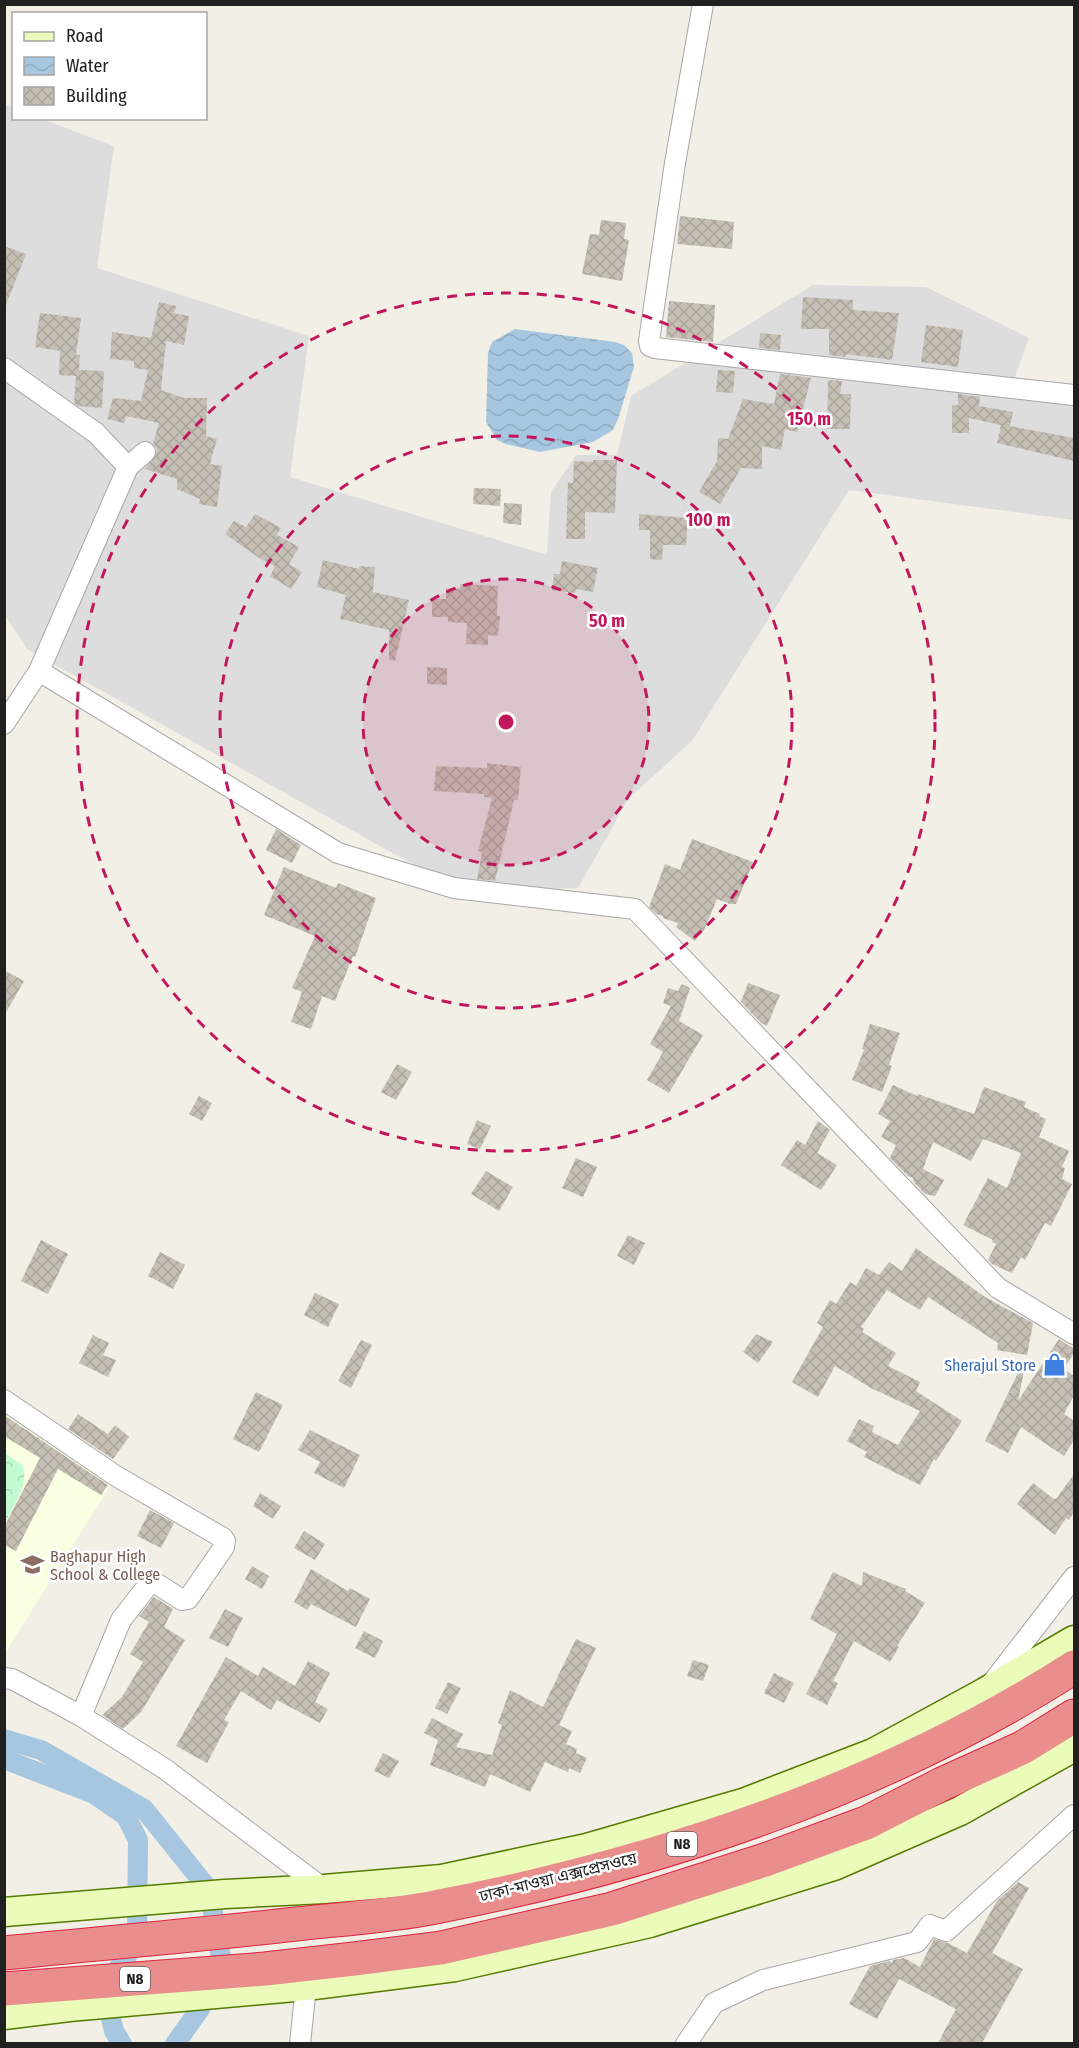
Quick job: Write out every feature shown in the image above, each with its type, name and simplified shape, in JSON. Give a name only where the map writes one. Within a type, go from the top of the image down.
[{"type":"highway","name":"ঢাকা-মাওয়া এক্সপ্রেসওয়ে","points":[[4,1953],[260,1928],[434,1907],[601,1869],[686,1843],[850,1785],[917,1755],[1014,1705],[1074,1667]]},
{"type":"highway","name":"N8","points":[[4,1989],[257,1980],[441,1948],[612,1908],[765,1860],[866,1823],[942,1784],[1022,1748],[1074,1716]]},
{"type":"street","points":[[703,4],[675,163],[650,346],[1074,395]]},
{"type":"street","points":[[4,368],[96,433],[129,467]]},
{"type":"street","points":[[4,724],[39,671],[129,467],[145,452]]},
{"type":"street","points":[[39,671],[338,853],[454,888],[635,909],[998,1288],[1074,1334]]},
{"type":"street","points":[[4,1400],[116,1476],[225,1541],[224,1547],[188,1599],[182,1600],[154,1582],[149,1584],[121,1620],[81,1716]]},
{"type":"street","points":[[985,1692],[1074,1577]]},
{"type":"street","points":[[4,1912],[225,1894],[324,1889],[453,1877],[587,1848],[743,1803],[873,1753],[1074,1640]]},
{"type":"street","points":[[4,1678],[12,1679],[81,1716],[165,1769],[324,1889]]},
{"type":"street","points":[[4,2014],[257,1980],[306,1986],[455,1967],[660,1920],[834,1866],[960,1811],[1073,1750]]},
{"type":"street","points":[[686,2043],[714,2003],[763,1980],[917,1942],[930,1925],[946,1931],[1074,1815]]},
{"type":"street","points":[[300,2043],[306,1986]]},
{"type":"shaded area","points":[[4,104],[12,108],[12,120],[45,120],[114,146],[97,268],[309,336],[290,477],[547,555],[551,492],[576,455],[617,455],[631,396],[813,285],[926,287],[1029,338],[1011,388],[1074,406],[1074,520],[849,490],[692,741],[629,798],[578,888],[503,891],[439,879],[27,649],[5,615]]},
{"type":"shaded area","name":"Baghapur High School & College","points":[[5,1404],[116,1477],[5,1653]]},
{"type":"green space","points":[[5,1453],[23,1466],[24,1481],[5,1523]]},
{"type":"water","points":[[515,329],[615,342],[624,345],[632,353],[634,367],[613,430],[593,442],[540,452],[497,440],[486,422],[488,353],[492,342]]},
{"type":"building","points":[[680,216],[734,222],[732,249],[677,244]]},
{"type":"building","points":[[601,220],[626,223],[624,239],[629,240],[622,281],[582,274],[590,234],[599,235]]},
{"type":"building","points":[[4,246],[26,254],[6,305],[4,305]]},
{"type":"building","points":[[803,297],[853,300],[853,310],[899,313],[892,360],[846,354],[845,357],[829,355],[829,329],[801,329]]},
{"type":"building","points":[[669,301],[715,305],[713,342],[666,337]]},
{"type":"building","points":[[159,302],[176,306],[174,313],[189,316],[184,345],[166,341],[161,390],[184,398],[207,398],[206,436],[217,439],[210,464],[222,466],[217,507],[199,504],[200,499],[177,489],[177,479],[145,469],[156,455],[157,449],[153,443],[159,423],[126,416],[124,423],[107,419],[113,398],[141,401],[148,370],[134,368],[134,361],[110,359],[112,332],[151,338]]},
{"type":"building","points":[[40,313],[81,318],[76,355],[80,355],[79,370],[104,371],[102,408],[78,406],[74,403],[76,376],[59,375],[60,351],[35,347]]},
{"type":"building","points":[[926,325],[963,330],[958,367],[921,362]]},
{"type":"building","points":[[760,333],[781,335],[780,350],[759,348]]},
{"type":"building","points":[[718,370],[735,371],[733,393],[716,392]]},
{"type":"building","points":[[780,374],[811,378],[797,432],[785,429],[781,450],[762,446],[762,469],[741,468],[720,504],[699,492],[717,461],[718,438],[728,439],[743,399],[774,404]]},
{"type":"building","points":[[828,380],[842,381],[840,394],[851,394],[850,429],[827,429]]},
{"type":"building","points":[[958,394],[980,397],[979,406],[1013,412],[1010,426],[1074,438],[1074,461],[997,443],[1001,425],[969,418],[969,433],[952,433],[952,405],[958,405]]},
{"type":"building","points":[[593,460],[617,460],[615,513],[585,512],[585,539],[566,539],[568,482],[573,483],[574,461],[593,462]]},
{"type":"building","points":[[474,488],[501,489],[500,506],[473,504]]},
{"type":"building","points":[[504,503],[522,504],[521,525],[503,523]]},
{"type":"building","points":[[255,514],[281,528],[277,535],[299,547],[289,564],[302,572],[291,589],[270,576],[275,566],[262,560],[225,534],[234,521],[246,527]]},
{"type":"building","points":[[639,514],[688,518],[686,545],[663,545],[662,560],[650,559],[650,530],[639,530]]},
{"type":"building","points":[[323,560],[359,569],[359,566],[375,567],[373,592],[409,600],[395,661],[389,660],[389,630],[340,619],[346,595],[317,587]]},
{"type":"building","points":[[562,561],[598,568],[593,592],[576,589],[575,593],[552,590],[554,574],[560,574]]},
{"type":"building","points":[[460,584],[498,586],[497,616],[500,616],[498,636],[488,635],[488,645],[466,644],[467,623],[448,622],[448,617],[432,617],[432,599],[446,599],[446,588],[460,589]]},
{"type":"building","points":[[427,667],[447,668],[447,685],[427,684]]},
{"type":"building","points":[[487,763],[521,767],[518,800],[514,800],[495,881],[477,879],[482,852],[478,851],[492,798],[484,797],[484,794],[434,791],[436,766],[487,768]]},
{"type":"building","points":[[276,829],[301,845],[292,863],[266,850]]},
{"type":"building","points":[[692,839],[753,862],[736,904],[717,899],[704,930],[695,941],[676,927],[678,923],[663,918],[649,907],[665,864],[680,870]]},
{"type":"building","points":[[284,867],[336,888],[338,883],[376,898],[355,957],[353,956],[335,1001],[322,996],[311,1029],[291,1022],[302,992],[292,988],[315,936],[264,915]]},
{"type":"building","points":[[4,970],[24,981],[4,1016]]},
{"type":"building","points":[[748,983],[780,995],[767,1026],[761,1023],[741,1002]]},
{"type":"building","points":[[682,984],[690,988],[679,1021],[703,1035],[669,1093],[647,1080],[663,1052],[650,1044],[671,1006],[663,1003],[668,988],[678,991]]},
{"type":"building","points":[[870,1024],[900,1033],[889,1065],[892,1066],[882,1092],[852,1080],[864,1050],[862,1049]]},
{"type":"building","points":[[397,1064],[412,1072],[396,1100],[381,1092]]},
{"type":"building","points":[[893,1085],[917,1096],[918,1094],[974,1114],[984,1087],[1026,1102],[1024,1107],[1046,1119],[1039,1137],[1069,1151],[1062,1167],[1065,1168],[1062,1179],[1072,1184],[1051,1226],[1045,1223],[1025,1260],[1021,1257],[1012,1273],[988,1260],[996,1244],[992,1242],[993,1240],[963,1225],[988,1178],[1007,1188],[1021,1153],[983,1139],[971,1161],[933,1142],[923,1169],[944,1180],[935,1196],[925,1194],[913,1178],[890,1158],[896,1145],[881,1137],[890,1121],[878,1114]]},
{"type":"building","points":[[199,1096],[212,1103],[202,1121],[189,1114]]},
{"type":"building","points":[[477,1120],[491,1126],[480,1149],[467,1144]]},
{"type":"building","points":[[818,1121],[830,1130],[817,1153],[837,1165],[821,1190],[781,1165],[797,1140],[805,1145]]},
{"type":"building","points":[[576,1158],[597,1167],[583,1197],[562,1188]]},
{"type":"building","points":[[486,1171],[513,1187],[499,1211],[471,1194]]},
{"type":"building","points":[[628,1235],[645,1243],[634,1265],[617,1256]]},
{"type":"building","points":[[41,1240],[68,1254],[48,1294],[21,1281]]},
{"type":"building","points":[[916,1248],[985,1297],[1033,1323],[1027,1355],[997,1350],[998,1343],[928,1297],[920,1310],[887,1290],[861,1327],[864,1329],[862,1332],[896,1353],[888,1366],[920,1382],[916,1391],[962,1421],[936,1461],[934,1459],[920,1485],[864,1457],[867,1452],[847,1441],[859,1419],[874,1426],[872,1432],[898,1445],[920,1411],[871,1388],[835,1366],[818,1397],[792,1382],[823,1327],[817,1323],[830,1300],[836,1304],[850,1282],[856,1286],[866,1268],[879,1275],[889,1262],[902,1271]]},
{"type":"building","points":[[160,1252],[185,1265],[173,1289],[148,1276]]},
{"type":"building","points":[[315,1293],[339,1304],[328,1327],[304,1315]]},
{"type":"building","points":[[756,1334],[773,1342],[758,1363],[743,1352]]},
{"type":"building","points":[[93,1335],[109,1343],[103,1355],[116,1360],[108,1377],[79,1363]]},
{"type":"building","points":[[1059,1339],[1074,1349],[1064,1369],[1074,1376],[1074,1395],[1064,1414],[1074,1421],[1074,1440],[1064,1456],[1021,1427],[1008,1453],[985,1441],[1020,1369],[1024,1371],[1018,1401]]},
{"type":"building","points":[[361,1340],[372,1345],[351,1388],[338,1381]]},
{"type":"building","points":[[256,1392],[283,1405],[259,1452],[233,1439]]},
{"type":"building","points":[[78,1414],[108,1434],[115,1425],[129,1437],[113,1459],[68,1429]]},
{"type":"building","points":[[4,1415],[108,1485],[101,1495],[58,1469],[16,1551],[4,1545],[4,1527],[40,1458],[4,1436]]},
{"type":"building","points":[[310,1430],[360,1455],[344,1488],[314,1473],[320,1462],[298,1450]]},
{"type":"building","points":[[1074,1474],[1074,1512],[1069,1520],[1066,1518],[1055,1535],[1017,1504],[1033,1483],[1056,1499]]},
{"type":"building","points":[[260,1493],[281,1506],[273,1519],[253,1506]]},
{"type":"building","points":[[150,1510],[174,1523],[161,1548],[137,1536]]},
{"type":"building","points":[[304,1531],[325,1544],[315,1560],[294,1548]]},
{"type":"building","points":[[252,1566],[269,1576],[262,1589],[245,1579]]},
{"type":"building","points":[[311,1569],[348,1591],[350,1588],[370,1599],[356,1627],[311,1604],[307,1610],[294,1602]]},
{"type":"building","points":[[833,1572],[862,1586],[863,1572],[906,1589],[905,1591],[925,1603],[897,1646],[899,1647],[890,1662],[854,1641],[833,1681],[838,1683],[827,1705],[806,1694],[837,1634],[810,1619]]},
{"type":"building","points":[[154,1597],[173,1609],[164,1627],[185,1640],[141,1712],[123,1729],[102,1715],[122,1697],[143,1662],[130,1654],[149,1622],[139,1616]]},
{"type":"building","points":[[225,1609],[243,1618],[228,1647],[209,1638]]},
{"type":"building","points":[[364,1631],[383,1641],[375,1658],[355,1648]]},
{"type":"building","points":[[576,1639],[596,1648],[559,1725],[572,1731],[566,1744],[577,1749],[576,1753],[587,1758],[580,1773],[569,1768],[568,1772],[545,1762],[530,1792],[490,1774],[485,1787],[430,1765],[438,1740],[424,1733],[432,1718],[463,1734],[456,1747],[492,1755],[502,1725],[498,1723],[510,1690],[543,1707]]},
{"type":"building","points":[[226,1657],[258,1676],[263,1667],[295,1686],[308,1661],[330,1673],[315,1702],[328,1709],[320,1723],[277,1700],[271,1710],[241,1691],[224,1720],[229,1722],[207,1763],[176,1746]]},
{"type":"building","points":[[693,1660],[709,1665],[703,1681],[687,1676]]},
{"type":"building","points":[[774,1673],[794,1683],[784,1703],[764,1693]]},
{"type":"building","points":[[448,1682],[461,1688],[447,1714],[435,1708]]},
{"type":"building","points":[[383,1753],[399,1761],[389,1778],[374,1771]]},
{"type":"building","points":[[1018,1882],[1029,1888],[992,1953],[1023,1969],[982,2043],[938,2043],[956,2009],[899,1979],[877,2019],[849,2004],[870,1966],[889,1961],[892,1963],[893,1960],[904,1958],[920,1967],[934,1939],[967,1953],[997,1901]]},
{"type":"waterway","points":[[4,1739],[41,1750],[144,1809],[209,1890],[221,1957],[200,2009],[175,2044]]},
{"type":"waterway","points":[[4,1759],[94,1794],[126,1816],[138,1840],[137,1934],[126,1958],[109,1980],[107,2002],[114,2031],[122,2044]]},
{"type":"place","name":"Sherajul Store","points":[[1054,1365]]},
{"type":"place","name":"Baghapur High School & College","points":[[32,1565]]}]
